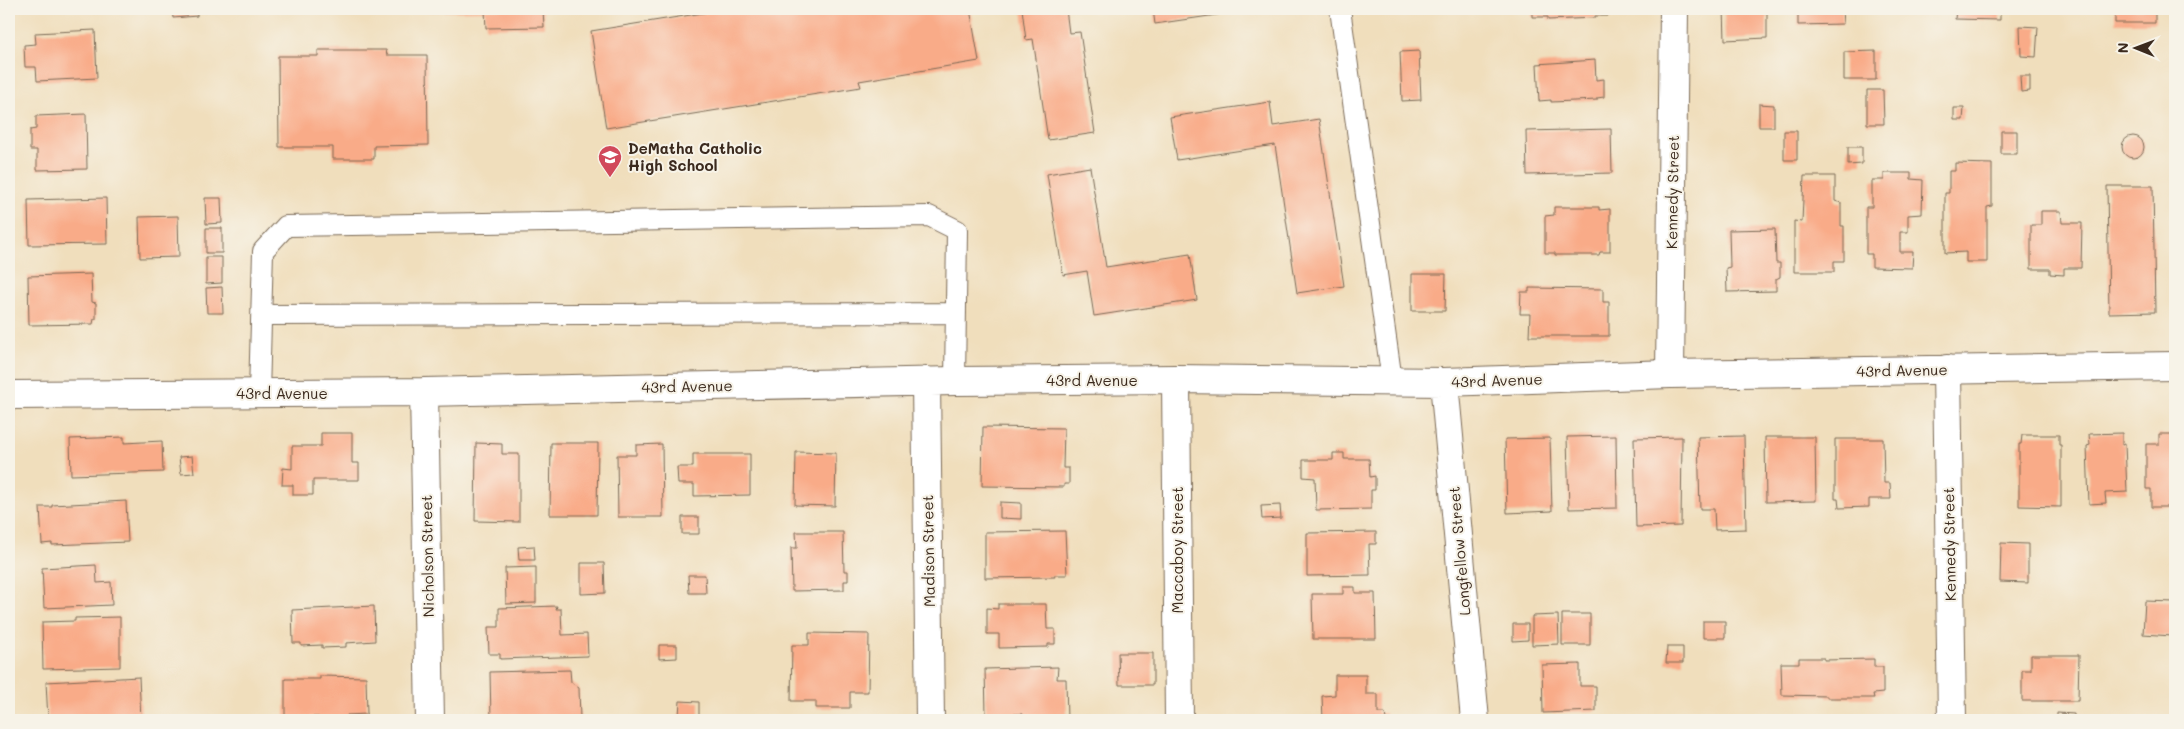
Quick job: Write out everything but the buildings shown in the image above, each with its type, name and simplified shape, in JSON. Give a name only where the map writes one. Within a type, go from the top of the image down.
[{"type":"street","name":"Kennedy Street","points":[[1670,374],[1674,9]]},
{"type":"street","name":"43rd Avenue","points":[[9,395],[424,392],[926,381],[1176,379],[1444,382],[1670,374],[2175,366]]},
{"type":"street","name":"Kennedy Street","points":[[1947,369],[1952,720]]},
{"type":"street","name":"Maccaboy Street","points":[[1176,379],[1179,720]]},
{"type":"street","name":"Madison Street","points":[[926,381],[930,720]]},
{"type":"street","name":"Longfellow Street","points":[[1444,382],[1475,720]]},
{"type":"street","name":"Nicholson Street","points":[[424,392],[430,720]]},
{"type":"lane","points":[[1340,9],[1392,381]]},
{"type":"lane","points":[[259,393],[263,251],[286,226],[929,216],[956,230],[955,381]]},
{"type":"lane","points":[[262,315],[956,313]]},
{"type":"place","name":"DeMatha Catholic High School","points":[[610,178]]}]
